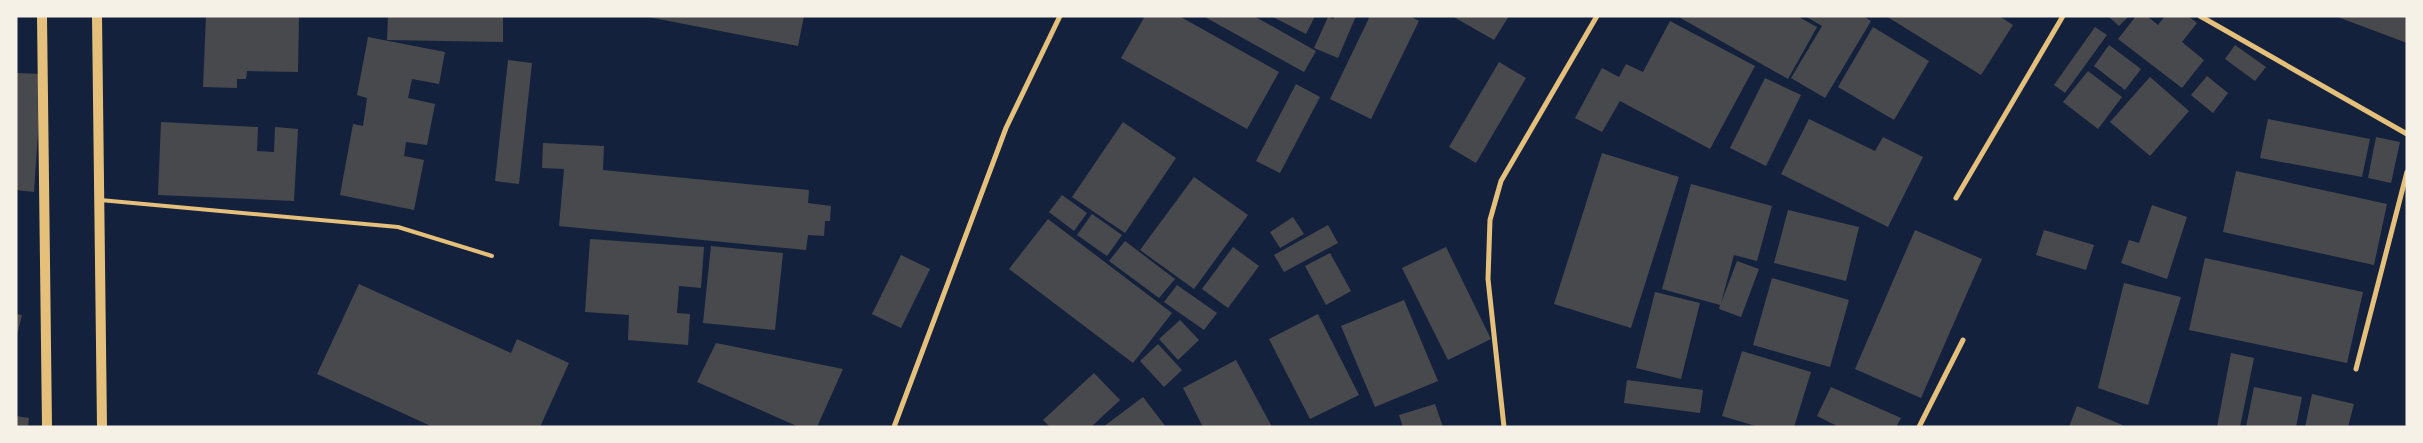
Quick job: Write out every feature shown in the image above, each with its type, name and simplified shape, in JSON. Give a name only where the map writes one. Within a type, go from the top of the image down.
[{"type":"main road","points":[[42,16],[48,427]]},
{"type":"main road","points":[[97,16],[102,427]]},
{"type":"street","points":[[894,427],[1006,128],[1060,16]]},
{"type":"street","points":[[1504,427],[1488,279],[1490,220],[1501,181],[1597,16]]},
{"type":"street","points":[[1956,198],[2063,16]]},
{"type":"street","points":[[2200,16],[2407,134]]},
{"type":"street","points":[[2356,369],[2407,172]]},
{"type":"street","points":[[1919,427],[1964,340]]},
{"type":"lane","points":[[99,200],[398,227],[492,256]]},
{"type":"building","points":[[206,16],[299,16],[298,72],[247,71],[246,79],[237,79],[237,88],[203,87]]},
{"type":"building","points":[[388,16],[503,16],[503,42],[387,40]]},
{"type":"building","points":[[643,16],[804,16],[798,46]]},
{"type":"building","points":[[1145,16],[1179,16],[1279,72],[1247,129],[1121,58]]},
{"type":"building","points":[[1203,16],[1254,16],[1316,51],[1304,72]]},
{"type":"building","points":[[1271,16],[1315,16],[1306,34]]},
{"type":"building","points":[[1335,16],[1356,16],[1338,58],[1314,48],[1328,17],[1333,19]]},
{"type":"building","points":[[1370,16],[1410,16],[1419,21],[1371,119],[1330,99]]},
{"type":"building","points":[[1452,16],[1509,16],[1494,40]]},
{"type":"building","points":[[1677,16],[1797,16],[1817,27],[1788,79]]},
{"type":"building","points":[[1805,16],[1863,16],[1871,21],[1825,98],[1791,78],[1822,26]]},
{"type":"building","points":[[1886,16],[1999,16],[2013,25],[1981,75]]},
{"type":"building","points":[[2108,16],[2129,16],[2119,26]]},
{"type":"building","points":[[2136,16],[2147,16],[2158,25],[2165,16],[2188,16],[2197,23],[2182,42],[2204,60],[2182,88],[2118,39]]},
{"type":"building","points":[[2335,16],[2407,16],[2407,43]]},
{"type":"building","points":[[1670,21],[1755,66],[1710,149],[1620,101],[1602,132],[1575,118],[1602,68],[1619,77],[1626,64],[1643,72]]},
{"type":"building","points":[[1873,27],[1929,61],[1894,120],[1838,87]]},
{"type":"building","points":[[2095,27],[2107,35],[2065,93],[2054,85]]},
{"type":"building","points":[[368,37],[445,52],[439,84],[412,79],[408,98],[435,104],[427,145],[406,142],[404,156],[424,160],[414,210],[340,195],[353,124],[363,126],[367,98],[357,95]]},
{"type":"building","points":[[2109,45],[2141,69],[2125,90],[2094,66]]},
{"type":"building","points":[[2235,45],[2266,67],[2255,81],[2225,59]]},
{"type":"building","points":[[508,60],[532,63],[519,184],[495,181]]},
{"type":"building","points":[[1499,62],[1526,78],[1476,163],[1449,147]]},
{"type":"building","points":[[2088,71],[2122,97],[2098,129],[2063,102]]},
{"type":"building","points":[[16,73],[42,74],[34,192],[16,190]]},
{"type":"building","points":[[2207,76],[2228,93],[2213,113],[2191,95]]},
{"type":"building","points":[[2150,77],[2189,111],[2150,156],[2110,122]]},
{"type":"building","points":[[1765,78],[1801,95],[1766,166],[1730,148]]},
{"type":"building","points":[[1296,84],[1320,97],[1280,173],[1256,161]]},
{"type":"building","points":[[1809,119],[1875,151],[1883,137],[1923,157],[1888,227],[1781,174]]},
{"type":"building","points":[[2268,119],[2370,139],[2362,177],[2260,158]]},
{"type":"building","points":[[161,122],[258,127],[257,151],[274,152],[275,127],[298,129],[294,201],[158,195]]},
{"type":"building","points":[[1123,122],[1176,158],[1125,233],[1072,197]]},
{"type":"building","points":[[2376,137],[2400,142],[2391,183],[2368,178]]},
{"type":"building","points":[[543,143],[604,146],[603,170],[809,190],[808,203],[831,206],[830,221],[825,221],[824,236],[808,235],[806,250],[559,226],[564,169],[542,168]]},
{"type":"building","points":[[1602,153],[1679,177],[1631,328],[1554,304]]},
{"type":"building","points":[[2236,171],[2387,204],[2374,265],[2223,232]]},
{"type":"building","points":[[1194,177],[1248,215],[1194,289],[1140,250]]},
{"type":"building","points":[[1691,184],[1772,206],[1757,261],[1734,255],[1721,303],[1737,261],[1759,269],[1741,317],[1719,309],[1720,305],[1662,289]]},
{"type":"building","points":[[1062,195],[1087,213],[1074,231],[1049,212]]},
{"type":"building","points":[[2152,205],[2187,217],[2167,279],[2121,263],[2129,240],[2139,243]]},
{"type":"building","points":[[1788,210],[1859,227],[1846,281],[1774,263]]},
{"type":"building","points":[[1092,214],[1122,235],[1107,256],[1077,235]]},
{"type":"building","points":[[1293,217],[1304,234],[1280,248],[1270,232]]},
{"type":"building","points":[[1048,219],[1172,313],[1133,363],[1009,269]]},
{"type":"building","points":[[1328,225],[1338,243],[1284,272],[1274,255]]},
{"type":"building","points":[[1915,230],[1982,259],[1921,398],[1855,369]]},
{"type":"building","points":[[2044,230],[2094,245],[2086,270],[2036,255]]},
{"type":"building","points":[[590,239],[704,247],[701,288],[679,286],[677,313],[690,314],[688,345],[628,340],[629,315],[585,312]]},
{"type":"building","points":[[1125,241],[1175,279],[1159,298],[1109,261]]},
{"type":"building","points":[[711,246],[783,253],[775,330],[703,323]]},
{"type":"building","points":[[1233,247],[1259,266],[1228,308],[1202,289]]},
{"type":"building","points":[[1446,247],[1491,339],[1448,360],[1402,268]]},
{"type":"building","points":[[1330,253],[1351,291],[1326,305],[1305,266]]},
{"type":"building","points":[[901,255],[930,269],[901,328],[872,314]]},
{"type":"building","points":[[2205,258],[2363,292],[2347,363],[2189,330]]},
{"type":"building","points":[[1772,278],[1849,300],[1830,367],[1753,345]]},
{"type":"building","points":[[2124,283],[2181,297],[2148,405],[2098,388]]},
{"type":"building","points":[[359,284],[511,353],[517,339],[569,363],[540,427],[433,427],[317,374]]},
{"type":"building","points":[[1177,285],[1217,313],[1204,330],[1164,302]]},
{"type":"building","points":[[1655,292],[1700,303],[1681,379],[1636,368]]},
{"type":"building","points":[[1404,300],[1438,381],[1375,407],[1341,326]]},
{"type":"building","points":[[16,314],[22,315],[17,335],[16,335]]},
{"type":"building","points":[[1318,314],[1359,395],[1310,419],[1269,339]]},
{"type":"building","points":[[1180,320],[1199,340],[1178,360],[1159,339]]},
{"type":"building","points":[[716,343],[843,369],[817,427],[799,427],[697,382]]},
{"type":"building","points":[[1158,344],[1182,370],[1164,387],[1140,361]]},
{"type":"building","points":[[1742,351],[1811,372],[1794,427],[1759,427],[1722,416]]},
{"type":"building","points":[[2231,353],[2254,358],[2240,427],[2217,427]]},
{"type":"building","points":[[1236,360],[1272,427],[1203,427],[1183,388]]},
{"type":"building","points":[[1094,373],[1120,400],[1091,427],[1050,427],[1043,420]]},
{"type":"building","points":[[1627,380],[1703,390],[1700,413],[1624,403]]},
{"type":"building","points":[[1831,387],[1901,418],[1896,427],[1839,427],[1817,416]]},
{"type":"building","points":[[2254,387],[2302,397],[2296,427],[2246,427]]},
{"type":"building","points":[[2312,394],[2354,404],[2348,427],[2305,427]]},
{"type":"building","points":[[1143,397],[1166,427],[1103,427]]},
{"type":"building","points":[[1435,404],[1443,427],[1403,427],[1399,415]]},
{"type":"building","points":[[2077,406],[2127,427],[2069,427]]},
{"type":"building","points":[[16,416],[29,418],[28,427],[16,427]]}]
